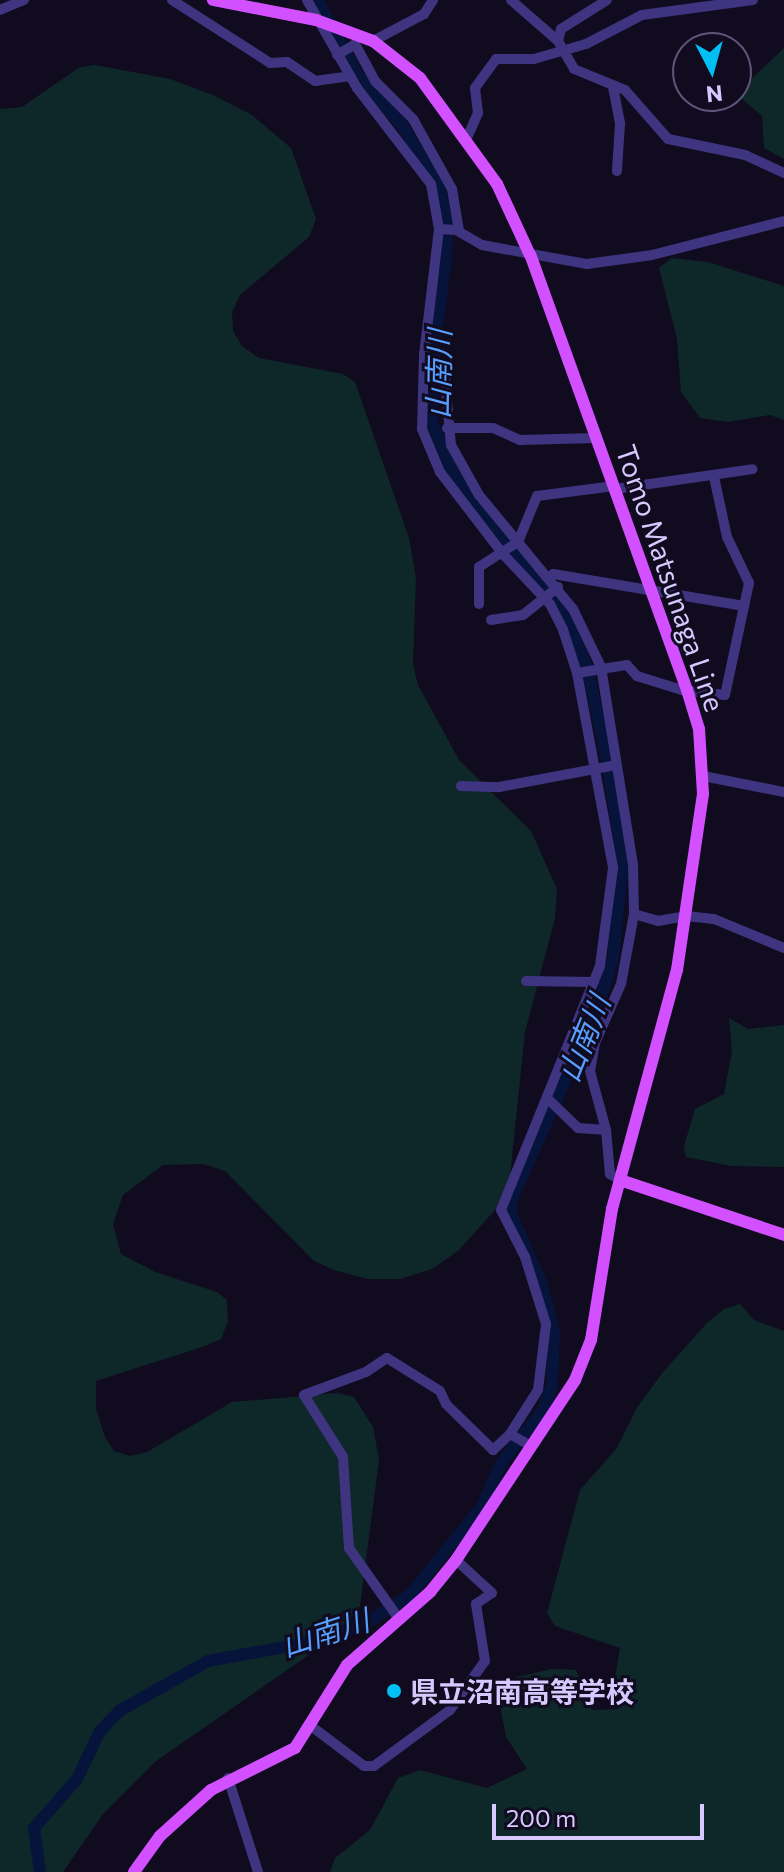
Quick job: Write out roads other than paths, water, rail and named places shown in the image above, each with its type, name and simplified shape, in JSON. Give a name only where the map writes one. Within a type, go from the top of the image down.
[{"type":"main road","name":"Tomo Matsunaga Line","points":[[213,0],[318,21],[373,41],[420,78],[466,140],[511,210],[687,690],[699,729],[703,776],[686,916],[663,1029],[620,1180],[591,1340],[575,1380],[528,1444],[456,1560],[347,1665],[311,1726],[283,1758],[228,1778]]},
{"type":"main road","points":[[620,1180],[784,1235]]},
{"type":"main road","points":[[134,1872],[160,1836],[228,1778]]},
{"type":"street","points":[[0,10],[24,0]]},
{"type":"street","points":[[172,0],[270,63],[287,62],[315,81],[350,76]]},
{"type":"street","points":[[307,0],[350,76],[431,184],[440,229],[425,356],[422,429],[440,472],[592,640],[633,865],[634,914],[621,984],[591,1058],[606,1130],[610,1174],[620,1180]]},
{"type":"street","points":[[373,41],[424,14],[433,0]]},
{"type":"street","points":[[511,0],[560,45],[574,69],[625,90],[668,139],[745,155],[784,173]]},
{"type":"street","points":[[560,45],[561,29],[607,0]]},
{"type":"street","points":[[466,140],[478,113],[475,88],[484,69],[496,59],[534,59],[560,45],[586,44],[642,15],[753,0]]},
{"type":"street","points":[[338,54],[353,46],[375,81],[413,119],[436,153],[452,189],[457,231]]},
{"type":"street","points":[[613,87],[620,124],[617,171]]},
{"type":"street","points":[[440,229],[457,231],[482,245],[530,255],[614,262],[784,221]]},
{"type":"street","points":[[425,356],[441,371],[447,428],[479,495],[510,548],[550,578]]},
{"type":"street","points":[[447,428],[493,428],[520,440],[596,438]]},
{"type":"street","points":[[479,604],[479,567],[510,548],[537,496],[714,477],[753,469]]},
{"type":"street","points":[[579,673],[598,667],[627,665],[637,676],[687,690],[725,695],[749,583],[727,537],[714,477]]},
{"type":"street","points":[[397,1617],[349,1548],[343,1457],[304,1395],[366,1372],[387,1358],[440,1391],[446,1404],[493,1450],[511,1434],[538,1390],[546,1324],[525,1257],[501,1210],[549,1101],[594,982],[613,868],[579,673],[550,593],[550,578],[553,574],[744,606]]},
{"type":"street","points":[[491,620],[523,615],[550,593]]},
{"type":"street","points":[[461,786],[499,787],[615,766]]},
{"type":"street","points":[[703,776],[784,792]]},
{"type":"street","points":[[634,914],[658,921],[686,916],[714,919],[784,948]]},
{"type":"street","points":[[526,981],[594,982]]},
{"type":"street","points":[[549,1101],[578,1128],[606,1130]]},
{"type":"street","points":[[511,1434],[528,1444]]},
{"type":"street","points":[[311,1726],[364,1766],[374,1766],[450,1710],[485,1661],[476,1604],[492,1593],[456,1560]]},
{"type":"street","points":[[228,1778],[258,1872]]},
{"type":"waterway","name":"山南川","points":[[40,1872],[34,1828],[77,1779],[100,1731],[119,1711],[208,1661],[312,1642],[367,1623],[410,1595],[481,1508],[502,1462],[543,1410],[552,1386],[554,1331],[541,1282],[511,1214],[511,1201],[597,1010],[613,959],[623,862],[607,760],[587,667],[562,610],[452,471],[432,422],[436,332],[446,260],[447,223],[439,186],[402,125],[358,76],[317,0]]},
{"type":"place","name":"県立沼南高等学校","points":[[394,1691]]}]
